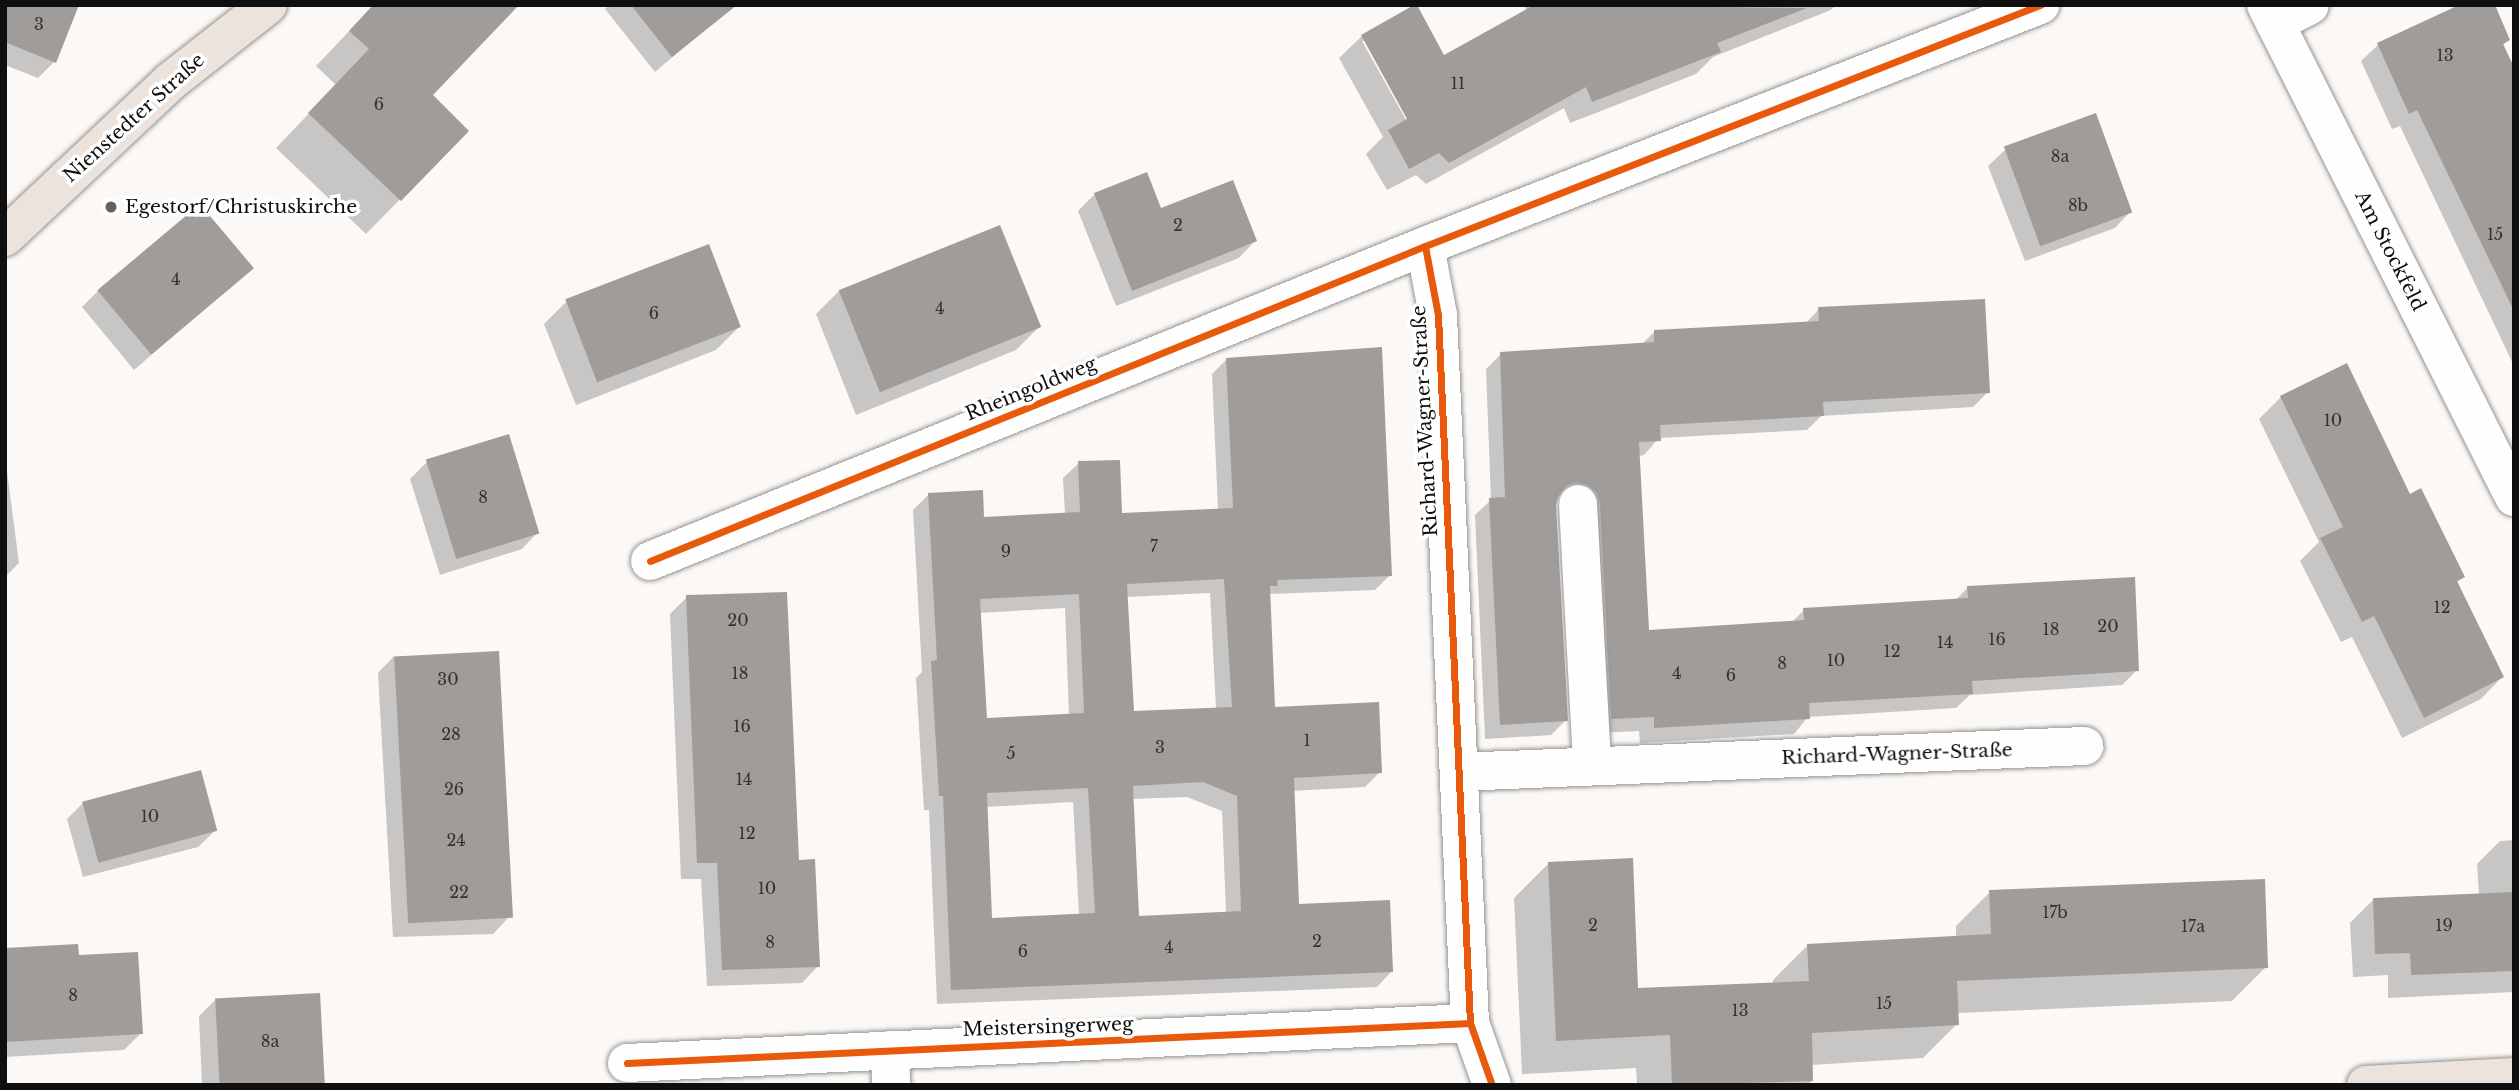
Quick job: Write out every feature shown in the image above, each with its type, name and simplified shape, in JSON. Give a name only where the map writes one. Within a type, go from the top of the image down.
[{"type":"main road","name":"Nienstedter Straße","points":[[5,237],[171,81],[268,5]]},
{"type":"main road","points":[[2366,1085],[2514,1077]]},
{"type":"street","points":[[1424,246],[2040,5]]},
{"type":"street","points":[[2270,14],[2310,5]]},
{"type":"street","name":"Am Stockfeld","points":[[2270,14],[2514,497]]},
{"type":"street","name":"Rheingoldweg","points":[[650,561],[1424,246]]},
{"type":"street","name":"Richard-Wagner-Straße","points":[[1424,246],[1438,315],[1470,1023],[1492,1085]]},
{"type":"street","points":[[1578,504],[1592,766]]},
{"type":"street","name":"Richard-Wagner-Straße","points":[[1459,772],[2084,746]]},
{"type":"street","name":"Meistersingerweg","points":[[627,1063],[890,1068],[1470,1023]]},
{"type":"building","points":[[5,5],[79,5],[56,63],[5,42]]},
{"type":"building","points":[[373,5],[519,5],[433,95],[469,131],[401,201],[308,113],[369,49],[349,31]]},
{"type":"building","points":[[631,5],[737,5],[672,57]]},
{"type":"building","points":[[1417,5],[1444,55],[1534,5],[1807,8],[1717,43],[1721,52],[1592,102],[1586,87],[1449,163],[1439,153],[1409,169],[1388,130],[1407,119],[1361,35]]},
{"type":"building","points":[[2459,5],[2495,5],[2510,40],[2503,44],[2514,67],[2514,311],[2417,110],[2409,114],[2377,43]]},
{"type":"building","points":[[2096,113],[2132,213],[2040,246],[2004,147]]},
{"type":"building","points":[[1147,172],[1161,208],[1233,180],[1257,241],[1132,291],[1094,193]]},
{"type":"building","points":[[200,204],[254,268],[151,354],[97,290]]},
{"type":"building","points":[[1000,225],[1041,327],[880,392],[839,290]]},
{"type":"building","points":[[709,244],[741,327],[597,382],[565,299]]},
{"type":"building","points":[[1985,299],[1990,393],[1823,402],[1824,416],[1660,425],[1661,441],[1639,442],[1649,630],[1804,620],[1803,608],[1968,598],[1967,586],[2135,577],[2139,671],[1972,681],[1973,694],[1809,703],[1810,719],[1654,728],[1654,717],[1611,719],[1600,503],[1597,493],[1588,485],[1576,482],[1567,485],[1559,494],[1556,505],[1568,721],[1500,725],[1489,498],[1505,497],[1500,352],[1654,342],[1654,330],[1819,321],[1818,307]]},
{"type":"building","points":[[1382,347],[1392,576],[1277,580],[1278,586],[1270,586],[1275,707],[1379,702],[1382,773],[1294,778],[1299,904],[1390,900],[1393,972],[951,990],[943,796],[939,796],[931,661],[937,660],[928,493],[983,490],[984,517],[1080,512],[1078,461],[1120,460],[1122,513],[1233,508],[1226,358]],"holes":[[[1224,579],[1232,707],[1134,711],[1127,584]],[[1079,594],[1084,713],[987,718],[980,599]],[[1203,782],[1237,796],[1241,911],[1139,916],[1133,786]],[[1088,788],[1095,913],[992,918],[987,793]]]},
{"type":"building","points":[[2347,363],[2410,494],[2421,488],[2465,577],[2457,581],[2504,677],[2424,718],[2374,616],[2362,622],[2320,538],[2343,527],[2280,396]]},
{"type":"building","points":[[509,434],[539,533],[456,559],[426,459]]},
{"type":"building","points":[[787,592],[799,860],[815,859],[820,967],[722,970],[717,863],[697,863],[686,595]]},
{"type":"building","points":[[499,651],[513,918],[408,923],[394,656]]},
{"type":"building","points":[[201,770],[217,831],[98,863],[82,802]]},
{"type":"building","points":[[1633,858],[1638,988],[1809,981],[1807,944],[1991,934],[1989,890],[2265,879],[2268,968],[1957,981],[1959,1025],[1812,1033],[1813,1081],[1672,1085],[1670,1035],[1556,1041],[1548,862]]},
{"type":"building","points":[[2514,892],[2514,971],[2411,975],[2410,953],[2375,954],[2373,898]]},
{"type":"building","points":[[78,944],[79,955],[138,952],[143,1034],[5,1042],[5,948]]},
{"type":"building","points":[[320,993],[325,1085],[220,1085],[215,998]]},
{"type":"cycle path","points":[[1492,1085],[1470,1023],[1438,315],[1425,246],[2040,5]]},
{"type":"cycle path","points":[[650,561],[1425,246]]},
{"type":"cycle path","points":[[627,1063],[1470,1023]]},
{"type":"place","name":"Egestorf/Christuskirche","points":[[111,207]]}]
